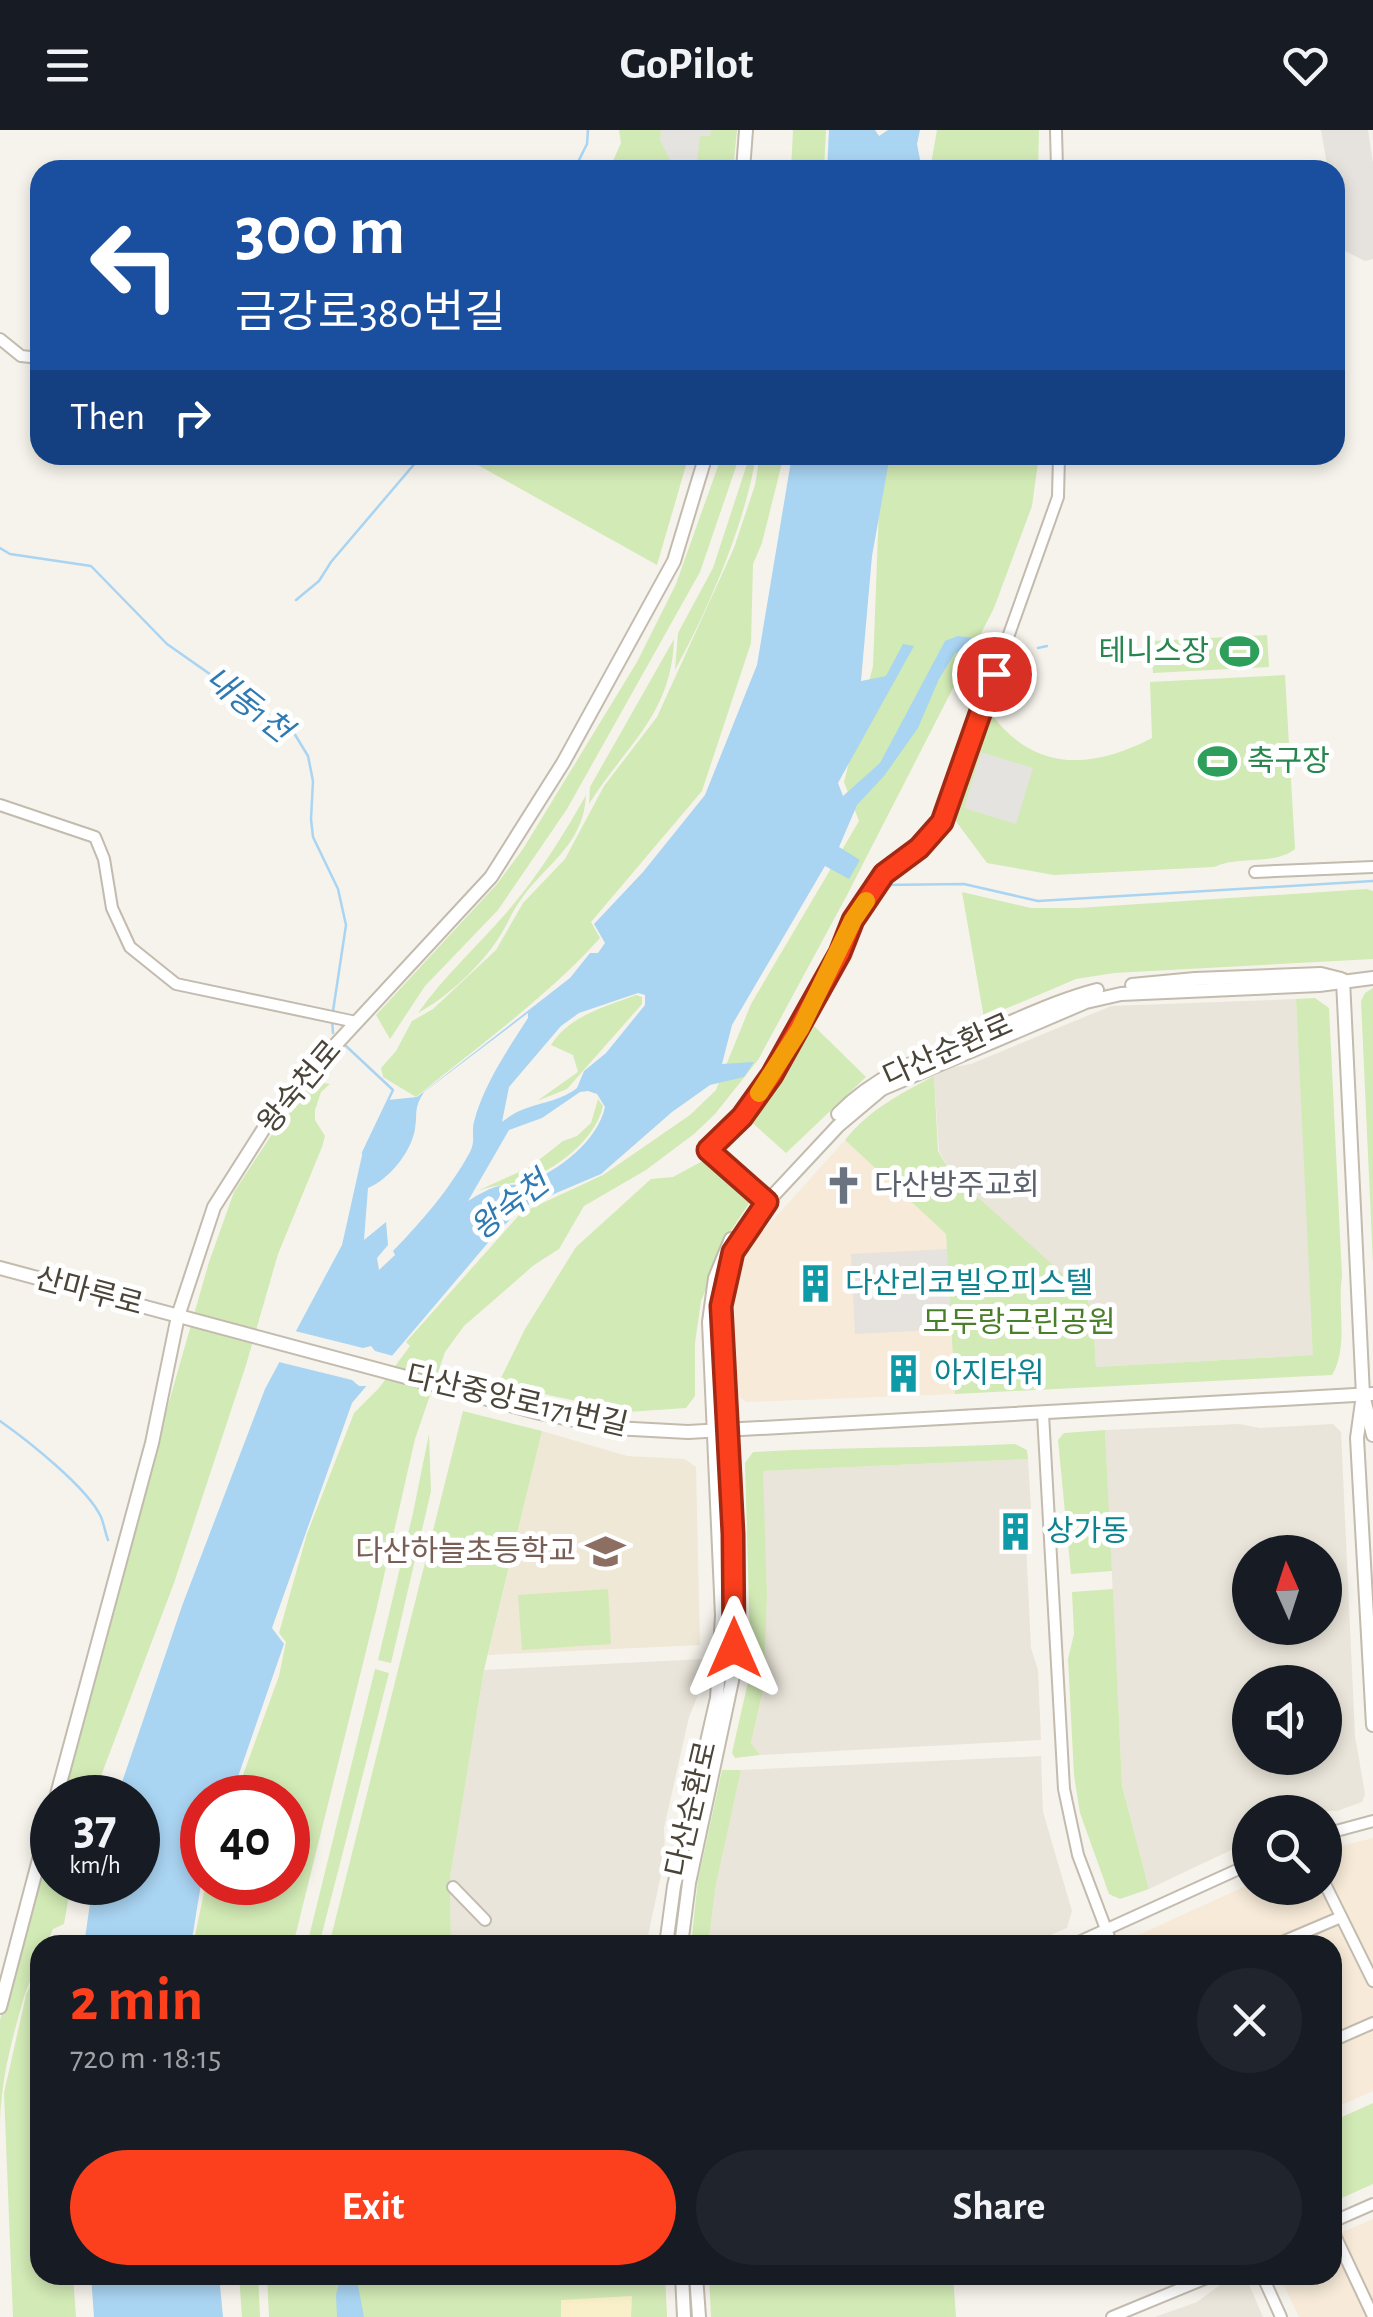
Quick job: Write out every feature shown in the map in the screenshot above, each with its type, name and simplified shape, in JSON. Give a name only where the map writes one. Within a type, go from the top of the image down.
[{"type":"street","points":[[744,160],[746,130]]},
{"type":"street","points":[[1056,130],[1058,160]]},
{"type":"street","points":[[0,338],[21,356],[30,357]]},
{"type":"street","name":"왕숙천로","points":[[62,1775],[214,1207],[277,1108],[491,876],[563,763],[674,561],[703,465]]},
{"type":"street","points":[[764,1200],[708,1150],[742,1117],[772,1075],[832,968],[853,920],[884,874],[919,848],[942,822],[1058,497],[1059,465]]},
{"type":"street","points":[[0,805],[94,837],[104,859],[112,908],[130,947],[176,984],[356,1022]]},
{"type":"street","points":[[1255,872],[1373,867]]},
{"type":"street","name":"다산순환로","points":[[667,1935],[674,1886],[721,1668],[723,1290],[733,1252],[764,1200],[844,1108],[876,1082],[930,1055],[1078,995],[1195,979],[1321,974],[1343,980],[1373,978]]},
{"type":"street","points":[[1343,980],[1373,1435]]},
{"type":"street","name":"산마루로","points":[[0,1268],[184,1318]]},
{"type":"street","name":"다산중앙로171번길","points":[[184,1318],[540,1413],[614,1428],[721,1430],[1368,1395]]},
{"type":"street","points":[[1368,1395],[1357,1438],[1373,1725]]},
{"type":"street","points":[[1043,1414],[1064,1789],[1078,1855],[1108,1935]]},
{"type":"street","name":"다산순환로","points":[[681,1935],[732,1676],[735,1592],[721,1430]]},
{"type":"street","points":[[1342,1829],[1373,1821]]},
{"type":"street","points":[[1096,1935],[1232,1872]]},
{"type":"street","points":[[452,1886],[485,1920]]},
{"type":"street","points":[[0,2006],[30,1893]]},
{"type":"street","points":[[1335,1905],[1373,1982]]},
{"type":"street","points":[[1298,1935],[1341,1917]]},
{"type":"street","points":[[1342,2037],[1373,2023]]},
{"type":"street","points":[[1342,2221],[1373,2204]]},
{"type":"street","points":[[1342,2247],[1373,2316]]},
{"type":"street","points":[[1360,2286],[1373,2280]]},
{"type":"street","points":[[682,2285],[684,2317]]},
{"type":"street","points":[[696,2285],[698,2317]]},
{"type":"street","points":[[1112,2317],[1137,2313],[1194,2285]]},
{"type":"street","points":[[1267,2285],[1281,2317]]},
{"type":"shaded area","points":[[661,130],[711,130],[710,136],[700,136],[697,160],[670,160],[660,140]]},
{"type":"shaded area","points":[[1321,130],[1368,130],[1373,163],[1373,259],[1365,261],[1345,251],[1345,160],[1326,160]]},
{"type":"shaded area","points":[[981,752],[1033,768],[1016,824],[964,808]]},
{"type":"shaded area","points":[[1296,999],[1314,1355],[1096,1367],[1093,1316],[951,1173],[939,1151],[934,1076],[1111,1006]]},
{"type":"shaded area","points":[[845,1140],[946,1234],[955,1394],[746,1402],[732,1390],[729,1321],[739,1269],[755,1240]]},
{"type":"shaded area","points":[[947,1249],[951,1329],[855,1334],[851,1254]]},
{"type":"shaded area","points":[[1333,1424],[1341,1432],[1355,1736],[1365,1794],[1362,1802],[1342,1809],[1342,1795],[1232,1795],[1232,1850],[1149,1889],[1122,1784],[1105,1430]]},
{"type":"shaded area","name":"다산하늘초등학교","points":[[542,1431],[627,1456],[685,1459],[696,1467],[700,1645],[488,1655]]},
{"type":"shaded area","points":[[1028,1459],[1031,1509],[1026,1543],[1041,1740],[760,1755],[751,1743],[764,1686],[767,1594],[762,1471]]},
{"type":"shaded area","points":[[704,1659],[701,1688],[689,1717],[664,1828],[665,1856],[648,1935],[451,1935],[450,1878],[484,1670]]},
{"type":"shaded area","points":[[1041,1756],[1043,1812],[1072,1911],[1067,1928],[1051,1935],[709,1935],[741,1770]]},
{"type":"shaded area","points":[[1373,1838],[1373,2091],[1342,2105],[1342,1935],[1138,1935],[1232,1892],[1232,1905],[1342,1905],[1342,1846]]},
{"type":"shaded area","points":[[1373,2219],[1373,2317],[1299,2317],[1284,2285],[1342,2285],[1342,2232]]},
{"type":"shaded area","points":[[1220,2285],[1249,2285],[1263,2317],[1155,2317],[1197,2302]]},
{"type":"green space","points":[[619,130],[737,130],[734,160],[613,160],[621,143]]},
{"type":"green space","points":[[793,130],[826,130],[824,160],[792,160]]},
{"type":"green space","points":[[937,130],[1039,130],[1038,160],[932,160]]},
{"type":"green space","points":[[478,465],[686,465],[657,565]]},
{"type":"green space","points":[[718,465],[737,465],[700,572],[567,809],[498,910],[425,986],[390,1039],[376,1015],[497,884],[523,849],[637,662],[676,584]]},
{"type":"green space","points":[[747,465],[754,465],[735,537],[675,670],[678,633],[713,568]]},
{"type":"green space","points":[[758,465],[782,465],[753,564],[751,643],[702,791],[591,922],[600,938],[534,1001],[416,1097],[383,1077],[381,1068],[396,1051],[412,1021],[433,1009],[496,950],[523,903],[565,859],[604,786],[657,717],[734,548]]},
{"type":"green space","points":[[883,465],[1038,465],[1032,506],[994,608],[758,1060],[694,1134],[646,1170],[584,1206],[559,1249],[534,1265],[464,1326],[445,1352],[415,1439],[310,1877],[310,1775],[243,1775],[279,1676],[286,1642],[279,1633],[307,1534],[354,1413],[379,1388],[410,1346],[406,1342],[521,1213],[603,1175],[690,1115],[716,1090],[751,1004],[859,821],[844,782],[873,666]]},
{"type":"green space","points":[[1267,635],[1269,667],[1153,673],[1151,641]]},
{"type":"green space","points":[[674,639],[671,665],[656,709],[589,804],[590,787]]},
{"type":"green space","points":[[1285,675],[1295,849],[1286,854],[1214,867],[1054,875],[987,863],[952,816],[990,712],[1025,746],[1064,760],[1085,760],[1129,749],[1152,738],[1150,682]]},
{"type":"green space","points":[[586,795],[579,827],[571,840],[522,898],[491,949],[451,990],[418,1013],[529,884]]},
{"type":"green space","points":[[1373,891],[1373,959],[1114,973],[1076,979],[984,1018],[962,892],[1031,908],[1078,908]]},
{"type":"green space","points":[[1373,988],[1373,1264],[1361,1001]]},
{"type":"green space","points":[[636,995],[642,997],[642,1004],[567,1089],[537,1101],[578,1072],[573,1055],[551,1045],[559,1035],[589,1013]]},
{"type":"green space","name":"모두랑근린공원","points":[[1315,998],[1329,1008],[1342,1276],[1340,1352],[1332,1375],[955,1394],[946,1234],[845,1140],[855,1129],[886,1103],[934,1076],[938,1151],[951,1173],[1085,1294],[1093,1316],[1096,1367],[1313,1355],[1296,999]]},
{"type":"green space","points":[[813,1025],[866,1077],[786,1153],[748,1119]]},
{"type":"green space","points":[[320,1073],[324,1083],[330,1084],[321,1092],[315,1110],[315,1120],[325,1136],[322,1147],[278,1254],[174,1583],[101,1775],[66,1775],[209,1262],[234,1192],[276,1128]]},
{"type":"green space","points":[[598,1099],[603,1106],[592,1130],[561,1161],[536,1176],[477,1191],[530,1167],[563,1141],[577,1136],[591,1123]]},
{"type":"green space","points":[[708,1158],[749,1195],[750,1202],[728,1235],[701,1301],[695,1343],[695,1396],[686,1408],[627,1412],[498,1384],[525,1329],[576,1247],[651,1179],[673,1177]]},
{"type":"green space","points":[[463,1411],[542,1431],[484,1670],[450,1878],[451,1935],[332,1935]]},
{"type":"green space","points":[[1105,1430],[1112,1571],[1071,1574],[1058,1440],[1064,1433]]},
{"type":"green space","points":[[429,1434],[431,1491],[391,1663],[378,1660]]},
{"type":"green space","points":[[1015,1444],[1027,1450],[1028,1459],[763,1471],[767,1594],[764,1686],[751,1743],[760,1755],[735,1758],[732,1753],[748,1682],[745,1463],[753,1452]]},
{"type":"green space","points":[[608,1589],[611,1644],[522,1650],[518,1595]]},
{"type":"green space","points":[[1113,1589],[1122,1785],[1149,1889],[1120,1899],[1109,1894],[1080,1813],[1074,1775],[1068,1659],[1074,1634],[1072,1592]]},
{"type":"green space","points":[[375,1669],[389,1673],[322,1935],[309,1935]]},
{"type":"green space","points":[[722,1770],[741,1770],[709,1935],[692,1935],[698,1880]]},
{"type":"green space","points":[[31,1905],[67,1905],[64,1924],[53,1929],[50,1935],[30,1935],[30,1982],[11,2043],[0,2122],[0,2020]]},
{"type":"green space","points":[[201,1905],[303,1905],[295,1935],[195,1935]]},
{"type":"green space","points":[[30,1986],[30,2285],[74,2285],[76,2317],[13,2317],[4,2093]]},
{"type":"green space","points":[[1373,2103],[1373,2184],[1342,2198],[1342,2117]]},
{"type":"green space","points":[[240,2285],[258,2285],[260,2317],[242,2317]]},
{"type":"green space","points":[[267,2285],[665,2285],[667,2317],[269,2317]]},
{"type":"green space","points":[[709,2285],[954,2285],[956,2317],[711,2317]]},
{"type":"sand","points":[[632,2296],[631,2317],[561,2317],[561,2300]]},
{"type":"water","points":[[829,130],[875,130],[879,136],[888,130],[920,130],[917,144],[920,160],[828,160]]},
{"type":"water","name":"왕숙천","points":[[790,465],[888,465],[872,556],[861,681],[886,676],[903,644],[914,646],[838,783],[843,796],[880,763],[945,641],[958,636],[975,638],[971,649],[955,653],[918,728],[884,776],[857,805],[839,847],[860,860],[849,879],[825,866],[732,1025],[722,1064],[754,1062],[744,1077],[710,1085],[672,1112],[601,1174],[521,1208],[352,1403],[272,1628],[284,1644],[239,1775],[180,1775],[180,1905],[198,1905],[193,1935],[85,1935],[90,1905],[160,1905],[160,1775],[124,1775],[182,1606],[265,1389],[342,1245],[363,1151],[388,1100],[417,1097],[570,978],[590,953],[598,953],[605,943],[594,924],[643,872],[705,795],[757,665]],"holes":[[[638,993],[645,995],[645,1005],[606,1053],[584,1071],[577,1088],[521,1110],[502,1122],[509,1087],[561,1026],[579,1013]],[[528,1013],[483,1095],[474,1122],[472,1148],[462,1166],[393,1251],[395,1255],[379,1270],[377,1258],[388,1245],[386,1222],[364,1240],[368,1188],[383,1179],[404,1156],[413,1138],[417,1107],[424,1092]],[[580,1092],[597,1094],[605,1107],[601,1120],[575,1153],[552,1171],[527,1183],[494,1187],[468,1201],[509,1130],[542,1118]]]},
{"type":"water","points":[[92,2285],[220,2285],[223,2317],[94,2317]]},
{"type":"water","points":[[338,2285],[358,2285],[364,2317],[337,2317]]},
{"type":"pier","points":[[291,1330],[363,1348],[371,1346],[375,1351],[397,1357],[373,1386],[359,1386],[352,1380],[275,1361]]},
{"type":"waterway","points":[[579,160],[587,144],[588,130]]},
{"type":"waterway","points":[[296,600],[319,581],[413,465]]},
{"type":"waterway","name":"내동1천","points":[[0,548],[10,554],[91,566],[167,644],[294,733],[308,756],[313,781],[313,837],[338,889],[346,925],[333,1011]]},
{"type":"waterway","points":[[1038,648],[1047,646]]},
{"type":"waterway","points":[[882,885],[964,884],[1038,901],[1373,881]]},
{"type":"waterway","name":"내동1천","points":[[332,1019],[333,1033]]},
{"type":"waterway","name":"내동1천","points":[[346,1046],[393,1090],[363,1153]]},
{"type":"waterway","points":[[0,1421],[84,1492],[101,1517],[108,1540]]},
{"type":"slow traffic","points":[[759,1093],[800,1029],[866,901]]},
{"type":"place","name":"테니스장","points":[[1239,652]]},
{"type":"place","name":"축구장","points":[[1217,762]]},
{"type":"place","name":"다산방주교회","points":[[844,1186]]},
{"type":"place","name":"다산리코빌오피스텔","points":[[815,1284]]},
{"type":"place","name":"아지타워","points":[[904,1374]]},
{"type":"place","name":"상가동","points":[[1016,1532]]},
{"type":"place","name":"다산하늘초등학교","points":[[606,1552]]},
{"type":"route","points":[[734,1648],[733,1534],[721,1306],[733,1252],[767,1202],[708,1150],[742,1117],[772,1075],[840,953],[853,920],[884,874],[919,848],[942,822],[994,674]]}]
